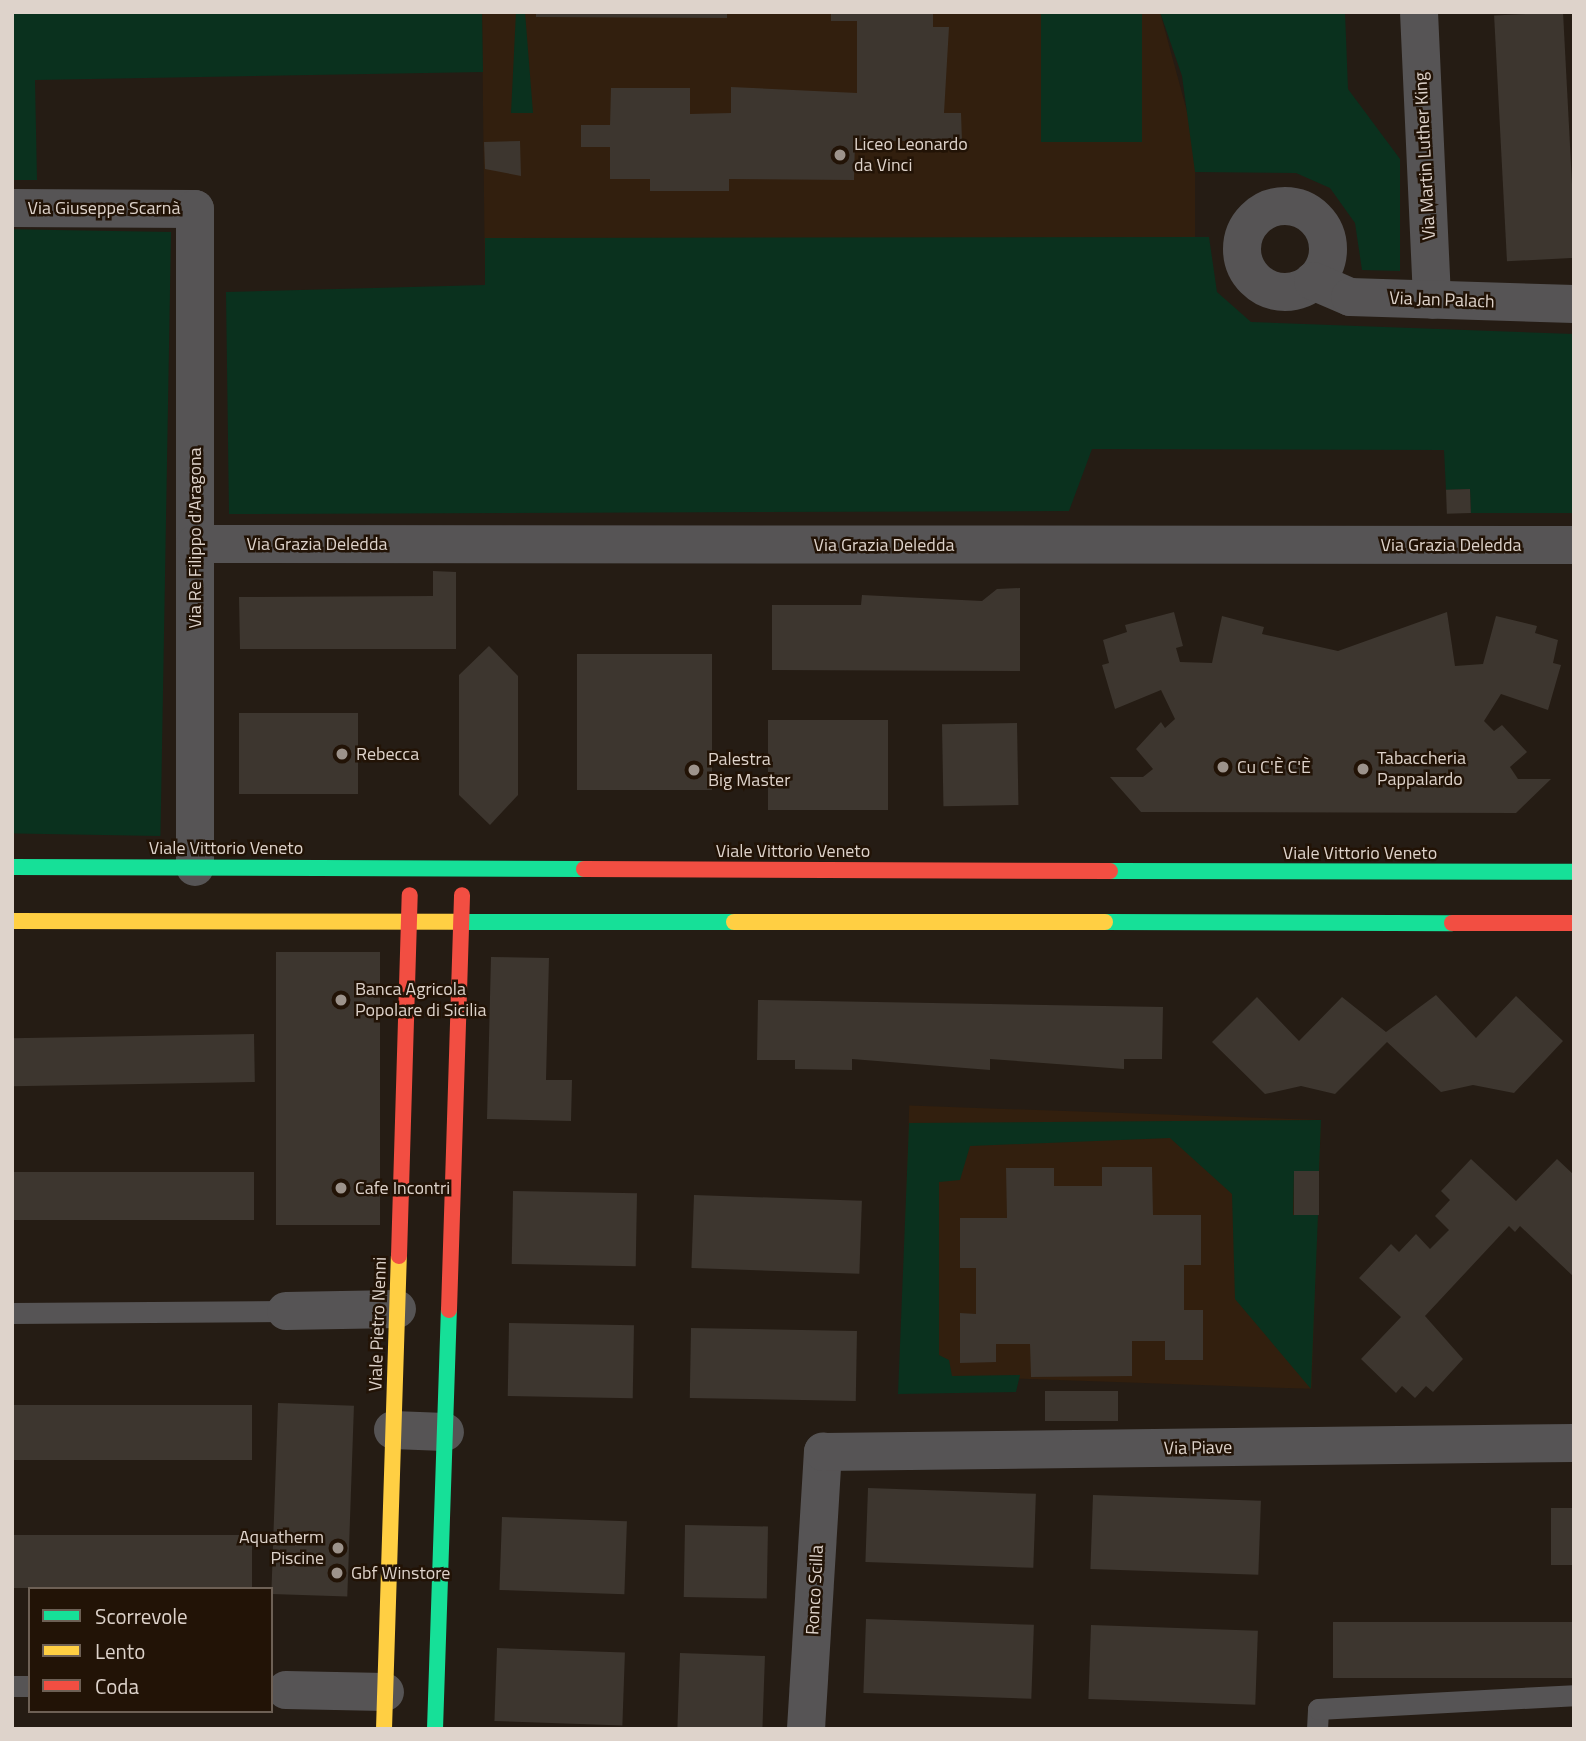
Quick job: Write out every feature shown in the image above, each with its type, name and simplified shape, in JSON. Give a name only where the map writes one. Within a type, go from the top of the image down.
[{"type":"street","name":"Via Martin Luther King","points":[[1419,12],[1432,300]]},
{"type":"street","name":"Via Giuseppe Scarnà","points":[[12,208],[195,209]]},
{"type":"street","name":"Via Re Filippo d'Aragona","points":[[195,209],[195,867]]},
{"type":"street","name":"Via Jan Palach","points":[[1313,281],[1350,297],[1574,304]]},
{"type":"street","name":"Via Grazia Deledda","points":[[195,544],[1574,545]]},
{"type":"street","name":"Viale Vittorio Veneto","points":[[12,867],[1574,872]]},
{"type":"street","name":"Viale Pietro Nenni","points":[[384,1710],[410,869]]},
{"type":"street","points":[[435,1729],[463,870]]},
{"type":"street","points":[[12,921],[1574,923]]},
{"type":"street","points":[[286,1311],[397,1309]]},
{"type":"street","points":[[393,1430],[445,1432]]},
{"type":"street","name":"Via Piave","points":[[823,1452],[1574,1443]]},
{"type":"street","name":"Ronco Scilla","points":[[806,1729],[823,1452]]},
{"type":"street","points":[[279,1690],[384,1710]]},
{"type":"lane","points":[[12,1312],[286,1311]]},
{"type":"lane","points":[[1317,1729],[1318,1709],[1574,1695]]},
{"type":"shaded area","name":"Liceo Leonardo da Vinci","points":[[482,12],[1160,12],[1195,141],[1195,282],[485,285]]},
{"type":"shaded area","points":[[909,1106],[1321,1120],[1312,1389],[900,1374]]},
{"type":"green space","points":[[12,12],[482,12],[483,72],[35,80],[37,180],[12,180]]},
{"type":"green space","points":[[516,12],[525,12],[533,113],[511,113]]},
{"type":"green space","points":[[1041,12],[1142,12],[1142,142],[1041,142]]},
{"type":"green space","points":[[1160,12],[1345,12],[1348,89],[1400,159],[1400,271],[1362,270],[1355,223],[1330,188],[1296,173],[1195,172],[1182,76]]},
{"type":"green space","points":[[12,229],[171,232],[160,836],[12,833]]},
{"type":"green space","points":[[1209,237],[1217,292],[1251,322],[1574,334],[1574,513],[1471,513],[1470,489],[1446,490],[1444,450],[1092,449],[1069,511],[229,514],[226,292],[485,285],[485,238]]},
{"type":"green space","points":[[1321,1120],[1319,1171],[1294,1171],[1293,1215],[1318,1215],[1311,1389],[1235,1299],[1232,1194],[1170,1138],[970,1146],[960,1180],[939,1182],[939,1355],[949,1360],[952,1376],[1020,1375],[1016,1392],[898,1394],[909,1123]]},
{"type":"building","points":[[536,12],[727,12],[727,18],[536,17]]},
{"type":"building","points":[[831,12],[933,12],[933,27],[949,27],[944,113],[961,113],[962,141],[855,141],[854,180],[729,179],[729,191],[650,191],[650,179],[610,179],[610,147],[581,147],[581,125],[610,125],[611,88],[690,88],[690,114],[731,113],[731,87],[857,93],[857,21],[831,21]]},
{"type":"building","points":[[1563,12],[1574,258],[1507,261],[1494,16]]},
{"type":"building","points":[[520,141],[521,176],[485,169],[484,142]]},
{"type":"building","points":[[1470,489],[1471,513],[1447,514],[1446,490]]},
{"type":"building","points":[[433,571],[456,572],[456,649],[240,649],[239,597],[433,596]]},
{"type":"building","points":[[1020,588],[1020,671],[772,670],[772,605],[861,605],[862,595],[982,601],[997,589]]},
{"type":"building","points":[[1174,612],[1183,646],[1176,648],[1180,662],[1212,663],[1222,616],[1264,627],[1262,634],[1338,651],[1447,612],[1455,666],[1483,664],[1496,616],[1537,626],[1535,633],[1558,640],[1553,663],[1561,665],[1548,710],[1501,694],[1484,721],[1494,731],[1502,725],[1527,752],[1510,767],[1518,779],[1551,779],[1516,813],[1141,812],[1110,777],[1143,777],[1153,769],[1136,749],[1161,722],[1165,728],[1175,719],[1161,690],[1115,709],[1102,665],[1109,663],[1103,640],[1127,632],[1125,625]]},
{"type":"building","points":[[489,646],[518,676],[518,795],[490,825],[459,795],[459,675]]},
{"type":"building","points":[[577,654],[712,654],[712,790],[577,790]]},
{"type":"building","points":[[239,713],[358,713],[358,794],[239,794]]},
{"type":"building","points":[[768,720],[888,720],[888,810],[768,810]]},
{"type":"building","points":[[1017,723],[1018,805],[943,806],[942,724]]},
{"type":"building","points":[[276,952],[380,952],[380,1225],[276,1225]]},
{"type":"building","points":[[491,957],[549,958],[546,1080],[572,1080],[571,1121],[487,1119]]},
{"type":"building","points":[[1436,995],[1476,1038],[1516,996],[1563,1041],[1514,1093],[1473,1085],[1441,1092],[1387,1042],[1335,1094],[1301,1086],[1265,1094],[1212,1042],[1257,997],[1299,1041],[1342,997],[1386,1032]]},
{"type":"building","points":[[758,1000],[1163,1007],[1162,1059],[1124,1059],[1124,1069],[990,1059],[990,1070],[852,1059],[852,1070],[795,1069],[795,1060],[757,1060]]},
{"type":"building","points":[[254,1034],[255,1082],[13,1086],[12,1038]]},
{"type":"building","points":[[1471,1159],[1516,1201],[1557,1159],[1574,1175],[1574,1277],[1520,1226],[1515,1232],[1509,1226],[1425,1316],[1463,1359],[1433,1392],[1426,1386],[1415,1398],[1402,1386],[1396,1393],[1361,1359],[1401,1317],[1359,1278],[1391,1244],[1399,1252],[1416,1234],[1430,1249],[1449,1230],[1435,1216],[1450,1200],[1441,1191]]},
{"type":"building","points":[[1102,1167],[1152,1167],[1153,1215],[1201,1215],[1201,1265],[1184,1265],[1184,1310],[1203,1310],[1203,1360],[1165,1360],[1165,1341],[1132,1341],[1132,1376],[1031,1377],[1030,1344],[996,1344],[996,1362],[960,1363],[960,1313],[976,1314],[976,1268],[960,1268],[960,1218],[1007,1218],[1006,1168],[1054,1168],[1054,1186],[1102,1186]]},
{"type":"building","points":[[1294,1171],[1319,1171],[1319,1215],[1294,1215]]},
{"type":"building","points":[[12,1172],[254,1172],[254,1220],[12,1220]]},
{"type":"building","points":[[513,1191],[637,1193],[636,1266],[512,1264]]},
{"type":"building","points":[[694,1195],[862,1201],[859,1274],[691,1268]]},
{"type":"building","points":[[509,1323],[634,1325],[633,1398],[508,1396]]},
{"type":"building","points":[[691,1328],[857,1331],[856,1401],[690,1398]]},
{"type":"building","points":[[1045,1391],[1118,1391],[1118,1421],[1045,1421]]},
{"type":"building","points":[[278,1403],[354,1406],[347,1597],[273,1594]]},
{"type":"building","points":[[12,1405],[252,1405],[252,1460],[12,1460]]},
{"type":"building","points":[[868,1488],[1036,1494],[1033,1568],[865,1562]]},
{"type":"building","points":[[1093,1495],[1261,1501],[1258,1575],[1090,1569]]},
{"type":"building","points":[[1551,1508],[1574,1508],[1574,1565],[1551,1565]]},
{"type":"building","points":[[502,1517],[627,1521],[624,1594],[499,1590]]},
{"type":"building","points":[[685,1525],[768,1526],[767,1598],[684,1597]]},
{"type":"building","points":[[12,1535],[252,1535],[252,1587],[12,1588]]},
{"type":"building","points":[[866,1619],[1034,1625],[1031,1699],[863,1693]]},
{"type":"building","points":[[1333,1622],[1574,1622],[1574,1678],[1333,1678]]},
{"type":"building","points":[[1091,1625],[1258,1631],[1255,1705],[1088,1699]]},
{"type":"building","points":[[497,1648],[625,1652],[622,1725],[494,1721]]},
{"type":"building","points":[[680,1653],[765,1656],[762,1729],[677,1728]]},
{"type":"traffic: fast","points":[[12,867],[584,869]]},
{"type":"traffic: fast","points":[[1110,871],[1574,872]]},
{"type":"traffic: fast","points":[[458,922],[734,922]]},
{"type":"traffic: fast","points":[[1105,922],[1452,923]]},
{"type":"traffic: fast","points":[[435,1729],[449,1310]]},
{"type":"traffic: slow","points":[[12,921],[458,922]]},
{"type":"traffic: slow","points":[[734,922],[1105,922]]},
{"type":"traffic: slow","points":[[384,1729],[399,1256]]},
{"type":"traffic: jam","points":[[584,869],[1110,871]]},
{"type":"traffic: jam","points":[[399,1256],[410,895]]},
{"type":"traffic: jam","points":[[449,1310],[462,895]]},
{"type":"traffic: jam","points":[[1452,923],[1574,923]]},
{"type":"place","name":"Liceo Leonardo da Vinci","points":[[840,155]]},
{"type":"place","name":"Rebecca","points":[[342,754]]},
{"type":"place","name":"Cu C'È C'È","points":[[1223,767]]},
{"type":"place","name":"Tabaccheria Pappalardo","points":[[1363,769]]},
{"type":"place","name":"Palestra Big Master","points":[[694,770]]},
{"type":"place","name":"Banca Agricola Popolare di Sicilia","points":[[341,1000]]},
{"type":"place","name":"Cafe Incontri","points":[[341,1188]]},
{"type":"place","name":"Aquatherm Piscine","points":[[338,1548]]},
{"type":"place","name":"Gbf Winstore","points":[[337,1573]]}]
